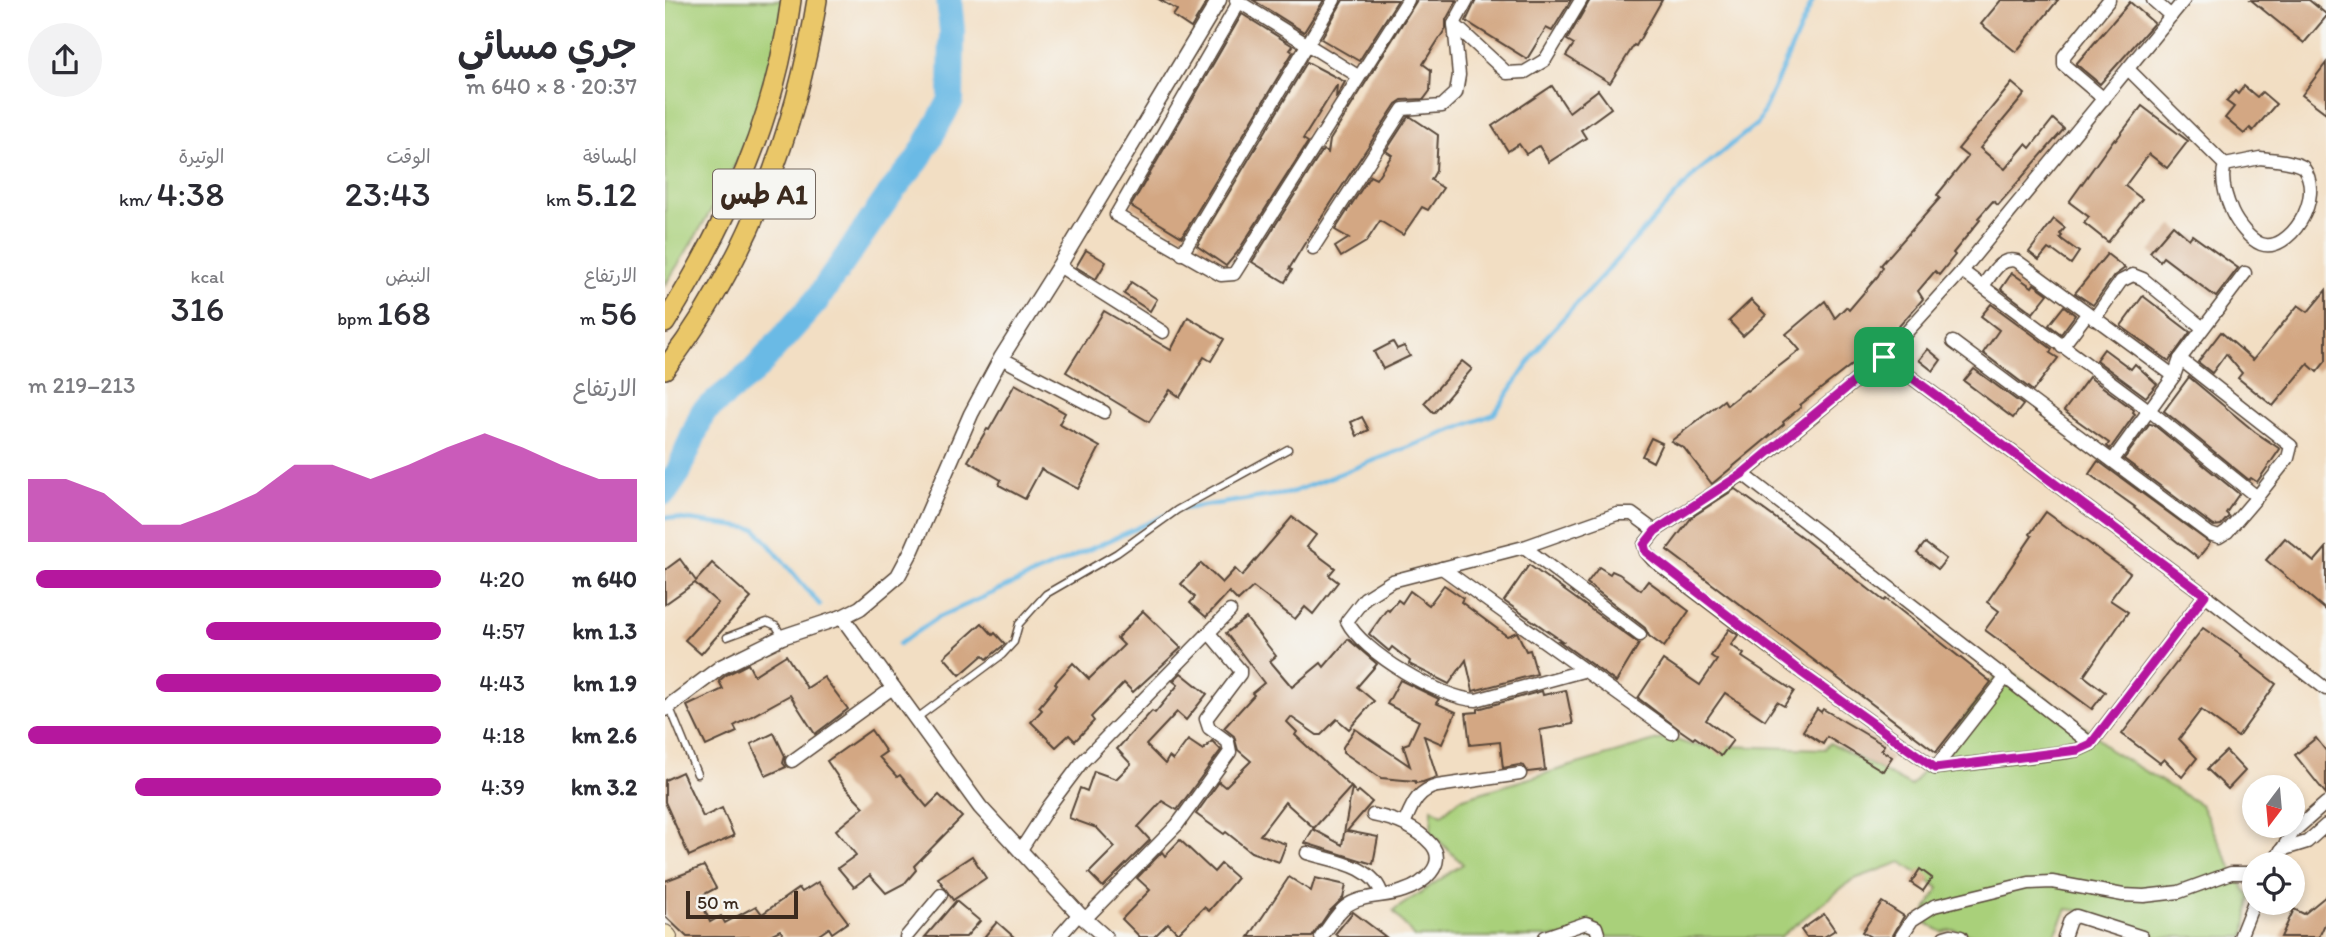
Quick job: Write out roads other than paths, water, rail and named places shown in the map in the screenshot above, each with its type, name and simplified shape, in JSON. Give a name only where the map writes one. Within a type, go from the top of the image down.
[{"type":"highway","name":"طس A1","points":[[665,323],[709,250],[750,161],[776,77],[791,0]]},
{"type":"highway","name":"طس A1","points":[[665,369],[714,298],[762,200],[793,114],[817,0]]},
{"type":"street","points":[[667,707],[721,667],[782,636],[842,617],[860,608],[898,576],[971,414],[1001,358],[1219,0]]},
{"type":"street","points":[[1182,254],[1334,0]]},
{"type":"street","points":[[1358,76],[1237,1],[1116,215],[1221,275],[1234,274],[1408,0]]},
{"type":"street","points":[[1313,248],[1403,108],[1442,106],[1456,93],[1459,75],[1454,24],[1468,0]]},
{"type":"street","points":[[1454,24],[1507,73],[1525,72],[1545,61],[1581,0]]},
{"type":"street","points":[[2103,99],[2064,65],[2064,56],[2109,0]]},
{"type":"street","points":[[2153,0],[2171,16]]},
{"type":"street","points":[[2184,0],[1962,271],[1884,357],[1742,474],[1655,531],[1644,545],[1653,560],[1801,672],[1935,768],[2078,750],[2091,744],[2205,595]]},
{"type":"street","points":[[2128,69],[2225,165]]},
{"type":"street","points":[[2260,158],[2302,167],[2321,191],[2320,208],[2293,237],[2274,244],[2262,244],[2246,232],[2233,215],[2222,174],[2225,165],[2260,158]]},
{"type":"street","points":[[1983,286],[2003,261],[2017,261],[2174,376]]},
{"type":"street","points":[[1059,266],[1163,332]]},
{"type":"street","points":[[1962,271],[2150,411],[2257,497]]},
{"type":"street","points":[[2113,460],[2174,376],[2180,359],[2245,273]]},
{"type":"street","points":[[2062,347],[2122,281],[2133,275],[2143,279],[2203,328]]},
{"type":"street","points":[[1953,341],[2215,536],[2221,536],[2288,458],[2291,446],[2180,359]]},
{"type":"street","points":[[1884,357],[2205,595],[2326,689]]},
{"type":"street","points":[[1001,358],[1104,412]]},
{"type":"street","points":[[1742,474],[2091,744]]},
{"type":"street","points":[[1583,671],[1476,700],[1462,699],[1437,690],[1405,672],[1347,624],[1347,619],[1355,608],[1378,588],[1392,581],[1524,547],[1622,513],[1637,516],[1655,531]]},
{"type":"street","points":[[1524,547],[1640,635]]},
{"type":"street","points":[[1442,568],[1672,733]]},
{"type":"street","points":[[1020,851],[1082,762],[1230,611]]},
{"type":"street","points":[[842,617],[980,807],[1082,917],[1105,937]]},
{"type":"street","points":[[1059,937],[1177,825],[1230,752],[1228,742],[1209,728],[1206,719],[1240,674],[1240,670],[1209,633]]},
{"type":"street","points":[[1935,768],[2006,677]]},
{"type":"street","points":[[792,761],[894,687]]},
{"type":"street","points":[[1404,824],[1415,798],[1424,790],[1520,774]]},
{"type":"street","points":[[2281,850],[2294,831],[2326,803]]},
{"type":"street","points":[[1321,937],[1345,907],[1363,899],[1403,891],[1414,886],[1431,874],[1437,863],[1433,847],[1404,824],[1373,815]]},
{"type":"street","points":[[2281,850],[2307,842],[2326,825]]},
{"type":"street","points":[[1307,853],[1369,873],[1377,881],[1383,895]]},
{"type":"street","points":[[1901,937],[1912,920],[1934,906],[2029,883],[2052,882],[2123,895],[2144,896],[2179,892],[2231,873],[2242,873]]},
{"type":"street","points":[[906,937],[941,895]]},
{"type":"street","points":[[2240,937],[2249,915]]},
{"type":"street","points":[[2064,937],[2070,920],[2076,916],[2142,937]]},
{"type":"street","points":[[1545,937],[1586,923],[1595,927],[1599,937]]},
{"type":"street","points":[[1944,937],[1961,937]]},
{"type":"lane","points":[[917,718],[1002,655],[1014,642],[1019,624],[1046,594],[1117,553],[1177,510],[1288,449]]},
{"type":"lane","points":[[727,638],[767,622],[776,626],[782,636]]},
{"type":"lane","points":[[667,707],[697,774]]},
{"type":"waterway","points":[[665,492],[678,473],[703,412],[753,372],[816,301],[892,191],[917,161],[951,100],[952,31],[949,0]]},
{"type":"waterway","points":[[1182,509],[1290,493],[1494,414],[1547,336],[1696,173],[1758,123],[1813,0]]},
{"type":"waterway","points":[[899,644],[937,618],[1168,514]]},
{"type":"waterway","points":[[665,517],[756,529],[820,605]]}]
